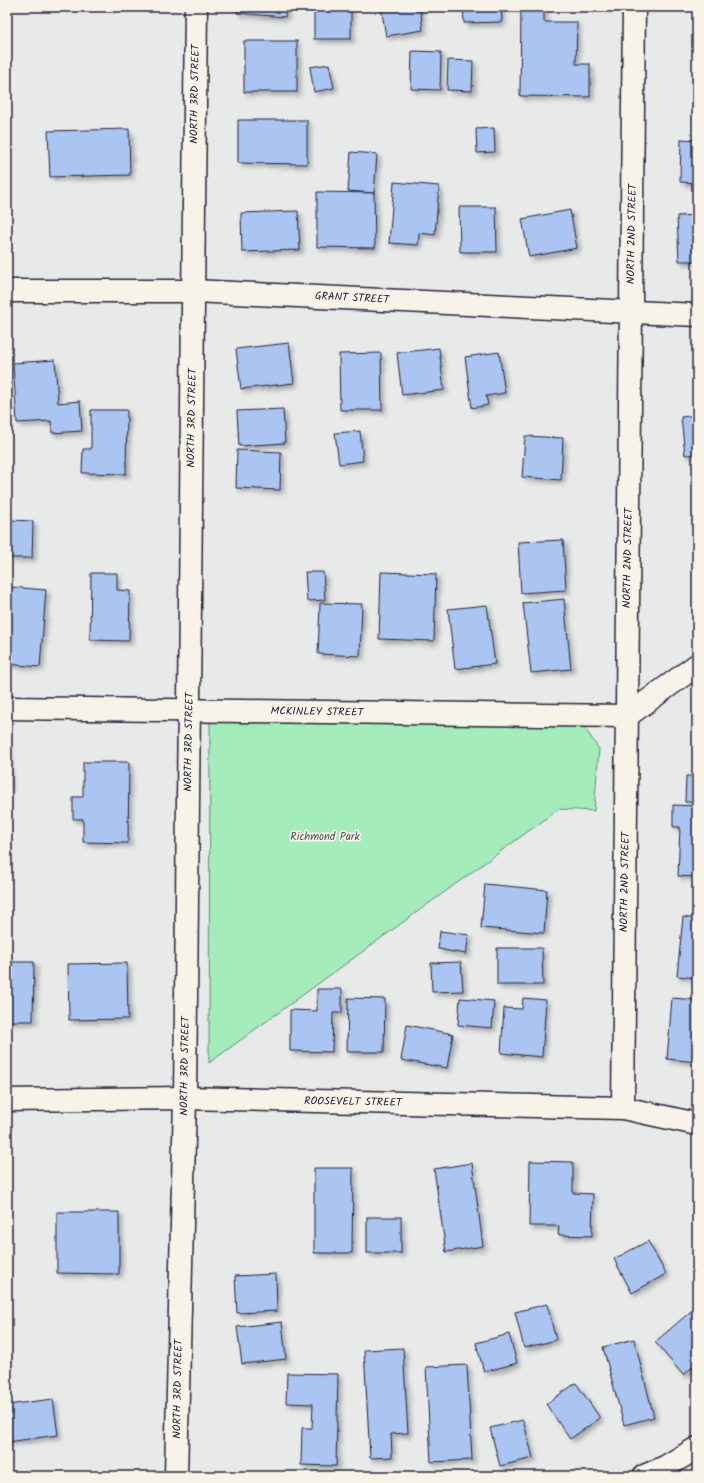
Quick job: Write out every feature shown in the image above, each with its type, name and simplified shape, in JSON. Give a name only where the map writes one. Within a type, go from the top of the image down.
[{"type":"street","name":"NORTH 3RD STREET","points":[[176,1476],[185,1098],[196,7]]},
{"type":"street","name":"NORTH 2ND STREET","points":[[623,1108],[634,7]]},
{"type":"street","name":"GRANT STREET","points":[[7,291],[193,291],[697,315]]},
{"type":"street","points":[[627,716],[697,665]]},
{"type":"street","name":"MCKINLEY STREET","points":[[7,708],[627,716]]},
{"type":"street","name":"ROOSEVELT STREET","points":[[7,1100],[185,1098],[623,1108],[697,1124]]},
{"type":"street","points":[[644,1476],[665,1467],[697,1448]]},
{"type":"green space","name":"Richmond Park","points":[[210,720],[584,727],[599,749],[594,811],[559,809],[209,1063]]},
{"type":"building","points":[[237,7],[286,7],[285,17],[237,13]]},
{"type":"building","points":[[314,7],[351,7],[351,39],[314,39]]},
{"type":"building","points":[[381,7],[420,7],[423,30],[386,36]]},
{"type":"building","points":[[463,7],[501,7],[502,22],[464,23]]},
{"type":"building","points":[[521,7],[544,7],[544,22],[577,22],[576,64],[590,64],[590,97],[520,96]]},
{"type":"building","points":[[244,41],[297,41],[297,92],[244,92]]},
{"type":"building","points":[[412,51],[441,52],[440,90],[411,89]]},
{"type":"building","points":[[448,60],[473,61],[472,91],[447,90]]},
{"type":"building","points":[[329,64],[334,88],[314,92],[310,67]]},
{"type":"building","points":[[238,120],[307,120],[307,164],[238,163]]},
{"type":"building","points":[[494,128],[495,152],[477,153],[476,129]]},
{"type":"building","points":[[129,129],[130,175],[50,177],[48,131]]},
{"type":"building","points":[[681,139],[697,140],[697,183],[680,182]]},
{"type":"building","points":[[351,152],[377,154],[374,193],[348,191]]},
{"type":"building","points":[[394,182],[439,186],[435,235],[419,233],[418,245],[389,243]]},
{"type":"building","points":[[317,192],[374,193],[375,248],[317,247]]},
{"type":"building","points":[[459,207],[496,207],[497,252],[460,252]]},
{"type":"building","points":[[570,210],[577,248],[529,257],[522,219]]},
{"type":"building","points":[[298,211],[300,250],[242,252],[241,213]]},
{"type":"building","points":[[697,215],[697,261],[679,261],[677,216]]},
{"type":"building","points":[[289,343],[294,383],[241,389],[236,349]]},
{"type":"building","points":[[439,348],[444,390],[402,395],[397,353]]},
{"type":"building","points":[[499,352],[505,393],[486,396],[488,405],[472,408],[465,357]]},
{"type":"building","points":[[381,353],[382,410],[340,410],[339,354]]},
{"type":"building","points":[[55,360],[58,403],[80,401],[82,431],[52,433],[51,421],[17,423],[13,363]]},
{"type":"building","points":[[283,409],[285,443],[239,446],[237,411]]},
{"type":"building","points":[[91,410],[127,410],[126,474],[82,473],[83,449],[91,449]]},
{"type":"building","points":[[697,415],[697,454],[685,455],[681,417]]},
{"type":"building","points":[[360,431],[363,461],[339,464],[335,433]]},
{"type":"building","points":[[525,436],[563,438],[561,480],[522,477]]},
{"type":"building","points":[[237,450],[281,452],[280,490],[236,488]]},
{"type":"building","points":[[10,520],[33,521],[32,558],[9,558]]},
{"type":"building","points":[[563,540],[566,590],[521,593],[518,542]]},
{"type":"building","points":[[305,572],[323,572],[325,600],[307,601]]},
{"type":"building","points":[[381,572],[436,574],[434,641],[379,639]]},
{"type":"building","points":[[91,573],[117,573],[117,590],[130,591],[129,641],[90,640]]},
{"type":"building","points":[[11,587],[46,590],[40,667],[7,664],[7,631]]},
{"type":"building","points":[[564,599],[571,669],[531,673],[523,603]]},
{"type":"building","points":[[320,603],[362,604],[360,656],[318,654]]},
{"type":"building","points":[[487,605],[495,664],[455,669],[448,609]]},
{"type":"building","points":[[7,747],[9,789],[7,790]]},
{"type":"building","points":[[83,762],[129,762],[128,843],[83,842],[83,819],[73,819],[73,797],[83,797]]},
{"type":"building","points":[[686,776],[697,776],[697,802],[685,802]]},
{"type":"building","points":[[673,805],[697,806],[697,877],[678,876],[680,827],[673,827]]},
{"type":"building","points":[[485,884],[547,890],[544,933],[481,928]]},
{"type":"building","points":[[683,917],[697,919],[697,978],[677,976]]},
{"type":"building","points":[[440,931],[469,935],[466,954],[438,949]]},
{"type":"building","points":[[497,948],[542,948],[543,985],[497,985]]},
{"type":"building","points":[[7,962],[34,962],[33,1021],[7,1021]]},
{"type":"building","points":[[461,962],[463,991],[432,992],[431,963]]},
{"type":"building","points":[[127,963],[128,1019],[69,1020],[68,964]]},
{"type":"building","points":[[317,989],[342,989],[342,1013],[333,1013],[332,1052],[290,1051],[290,1010],[317,1011]]},
{"type":"building","points":[[348,998],[385,999],[384,1052],[347,1052]]},
{"type":"building","points":[[460,998],[494,1001],[492,1028],[458,1025]]},
{"type":"building","points":[[523,998],[546,1000],[542,1057],[501,1053],[504,1008],[522,1009]]},
{"type":"building","points":[[672,998],[697,1000],[697,1062],[667,1059]]},
{"type":"building","points":[[407,1025],[453,1034],[447,1068],[401,1060]]},
{"type":"building","points":[[530,1161],[573,1162],[573,1193],[593,1194],[592,1236],[558,1235],[559,1226],[529,1226]]},
{"type":"building","points":[[472,1163],[483,1246],[446,1252],[434,1169]]},
{"type":"building","points":[[314,1168],[353,1168],[352,1253],[314,1253]]},
{"type":"building","points":[[57,1212],[119,1212],[119,1274],[57,1273]]},
{"type":"building","points":[[367,1217],[401,1217],[401,1253],[367,1253]]},
{"type":"building","points":[[648,1241],[666,1274],[632,1293],[614,1259]]},
{"type":"building","points":[[276,1274],[277,1311],[237,1313],[235,1276]]},
{"type":"building","points":[[547,1304],[556,1340],[524,1348],[515,1312]]},
{"type":"building","points":[[697,1306],[697,1363],[683,1375],[655,1342]]},
{"type":"building","points":[[282,1322],[286,1359],[242,1364],[237,1327]]},
{"type":"building","points":[[509,1334],[517,1363],[484,1372],[476,1343]]},
{"type":"building","points":[[634,1339],[654,1417],[624,1425],[603,1347]]},
{"type":"building","points":[[403,1348],[408,1433],[391,1434],[392,1457],[370,1458],[364,1350]]},
{"type":"building","points":[[467,1365],[472,1460],[431,1462],[426,1367]]},
{"type":"building","points":[[287,1373],[338,1374],[336,1466],[301,1465],[302,1428],[312,1428],[313,1404],[286,1403]]},
{"type":"building","points":[[576,1383],[600,1418],[570,1439],[546,1404]]},
{"type":"building","points":[[53,1399],[58,1435],[7,1442],[7,1405]]},
{"type":"building","points":[[523,1420],[533,1458],[500,1466],[490,1428]]}]
